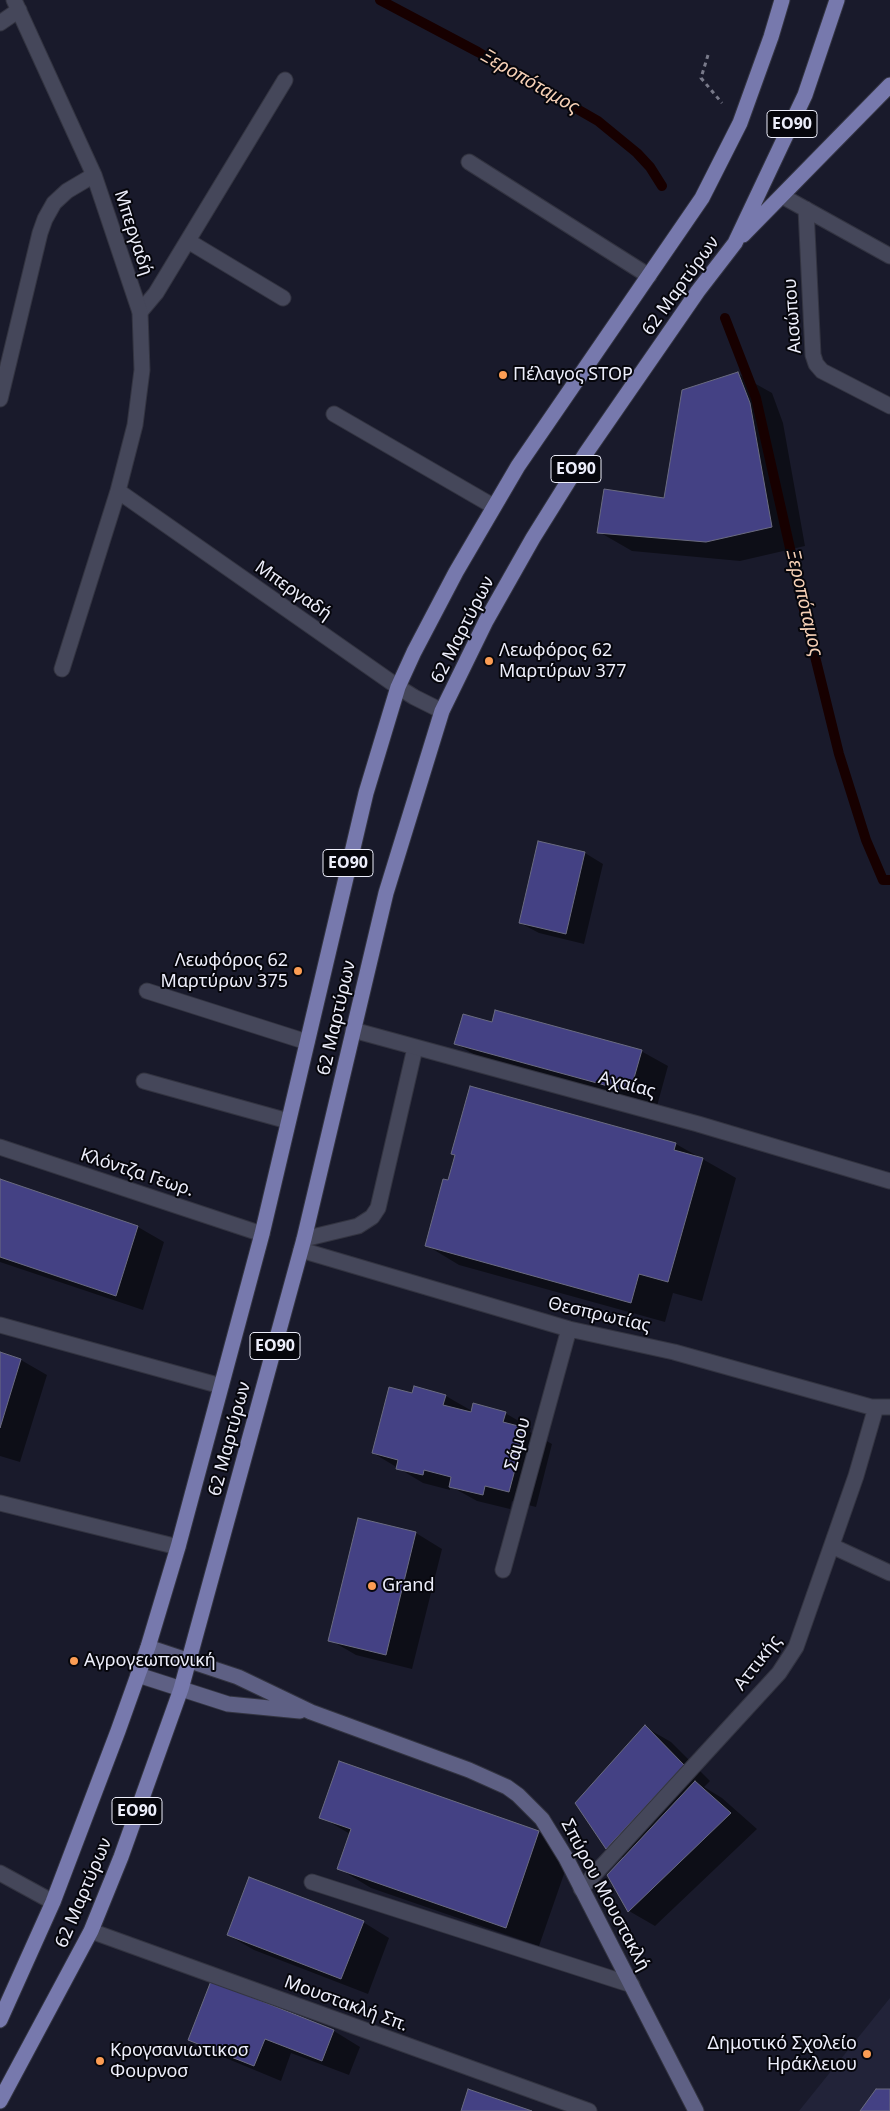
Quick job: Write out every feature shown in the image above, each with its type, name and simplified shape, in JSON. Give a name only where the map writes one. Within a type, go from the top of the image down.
[{"type":"main road","name":"62 Μαρτύρων","points":[[0,2020],[53,1902],[148,1647],[178,1547],[262,1234],[366,793],[398,687],[426,629],[493,506],[551,415],[702,198],[740,123],[771,37],[782,0]]},
{"type":"main road","name":"62 Μαρτύρων","points":[[0,2101],[91,1931],[121,1857],[181,1689],[302,1244],[386,894],[442,711],[486,621],[532,538],[592,445],[698,291],[735,243],[805,95],[837,0]]},
{"type":"main road","points":[[735,243],[890,85]]},
{"type":"main road","name":"Σπύρου Μουστακλή","points":[[148,1647],[238,1677],[311,1712],[421,1751],[507,1787],[518,1795],[542,1819],[566,1858],[696,2111]]},
{"type":"main road","name":"Σπύρου Μουστακλή","points":[[138,1675],[228,1704],[311,1712]]},
{"type":"street","points":[[0,24],[16,5]]},
{"type":"street","name":"Μπεργαδή","points":[[16,5],[94,175],[140,312],[142,370],[135,425],[118,491],[62,669]]},
{"type":"street","points":[[140,312],[156,293],[285,80]]},
{"type":"street","points":[[469,162],[649,276]]},
{"type":"street","points":[[0,400],[45,219],[54,204],[67,191],[94,175]]},
{"type":"street","points":[[782,196],[890,256]]},
{"type":"street","name":"Αισώπου","points":[[806,209],[813,355],[816,364],[822,371],[890,406]]},
{"type":"street","points":[[188,241],[283,298]]},
{"type":"street","points":[[334,414],[493,506]]},
{"type":"street","name":"Μπεργαδή","points":[[118,491],[414,698],[442,711]]},
{"type":"street","points":[[147,991],[307,1042]]},
{"type":"street","name":"Αχαίας","points":[[353,1030],[698,1124],[890,1181]]},
{"type":"street","points":[[302,1244],[358,1226],[372,1218],[378,1208],[415,1048]]},
{"type":"street","points":[[144,1081],[288,1121]]},
{"type":"street","name":"Κλόντζα Γεωρ.","points":[[0,1146],[262,1234]]},
{"type":"street","name":"Θεσπρωτίας","points":[[302,1244],[569,1329],[674,1352],[883,1407]]},
{"type":"street","points":[[0,1326],[221,1386]]},
{"type":"street","name":"Σάμου","points":[[503,1570],[569,1329]]},
{"type":"street","name":"Αττικής","points":[[581,1889],[779,1673],[796,1646],[856,1476],[883,1407]]},
{"type":"street","points":[[0,1503],[178,1547]]},
{"type":"street","points":[[832,1546],[890,1573]]},
{"type":"street","points":[[0,1873],[53,1902]]},
{"type":"street","points":[[312,1882],[632,1985]]},
{"type":"street","name":"Μουστακλή Σπ.","points":[[91,1931],[589,2111]]},
{"type":"path","points":[[708,55],[701,78],[740,123]]},
{"type":"shaded area","name":"Δημοτικό Σχολείο Ηράκλειου","points":[[890,1998],[890,2111],[799,2111]]},
{"type":"building","points":[[738,372],[750,403],[772,527],[706,542],[597,533],[604,489],[664,498],[682,390]]},
{"type":"building","points":[[538,841],[585,852],[566,934],[519,923]]},
{"type":"building","points":[[495,1010],[642,1050],[630,1092],[454,1044],[463,1014],[492,1022]]},
{"type":"building","points":[[470,1086],[676,1143],[674,1150],[703,1158],[668,1282],[639,1274],[631,1303],[425,1246],[443,1179],[448,1180],[455,1155],[451,1154]]},
{"type":"building","points":[[0,1179],[138,1226],[116,1296],[0,1257]]},
{"type":"building","points":[[0,1352],[21,1359],[0,1428]]},
{"type":"building","points":[[414,1386],[446,1395],[443,1405],[471,1412],[473,1403],[506,1412],[503,1422],[526,1428],[509,1492],[485,1486],[483,1495],[449,1487],[451,1477],[424,1470],[423,1475],[396,1469],[398,1460],[372,1453],[389,1387],[412,1393]]},
{"type":"building","name":"Grand","points":[[358,1518],[416,1532],[386,1655],[328,1641]]},
{"type":"building","points":[[645,1725],[684,1765],[606,1849],[575,1803]]},
{"type":"building","points":[[339,1761],[539,1831],[506,1928],[337,1869],[351,1829],[319,1818]]},
{"type":"building","points":[[695,1781],[731,1813],[628,1912],[607,1875]]},
{"type":"building","points":[[249,1877],[364,1921],[341,1979],[227,1935]]},
{"type":"building","points":[[211,1981],[334,2030],[322,2061],[265,2039],[254,2066],[188,2040]]},
{"type":"building","points":[[468,2089],[532,2111],[461,2111]]},
{"type":"building","points":[[876,2089],[890,2089],[890,2111],[860,2111]]},
{"type":"waterway","name":"Ξεροπόταμος","points":[[380,0],[478,52],[598,121],[637,153],[650,167],[662,186]]},
{"type":"waterway","name":"Ξεροπόταμος","points":[[725,318],[756,398],[809,632],[839,754],[866,840],[883,880],[890,880]]},
{"type":"place","name":"Πέλαγος STOP","points":[[503,375]]},
{"type":"place","name":"Λεωφόρος 62 Μαρτύρων 377","points":[[489,661]]},
{"type":"place","name":"Λεωφόρος 62 Μαρτύρων 375","points":[[298,971]]},
{"type":"place","name":"Grand","points":[[372,1586]]},
{"type":"place","name":"Αγρογεωπονική","points":[[74,1661]]},
{"type":"place","name":"Δημοτικό Σχολείο Ηράκλειου","points":[[867,2054]]},
{"type":"place","name":"Κρογσανιωτικοσ Φουρνοσ","points":[[100,2061]]}]
